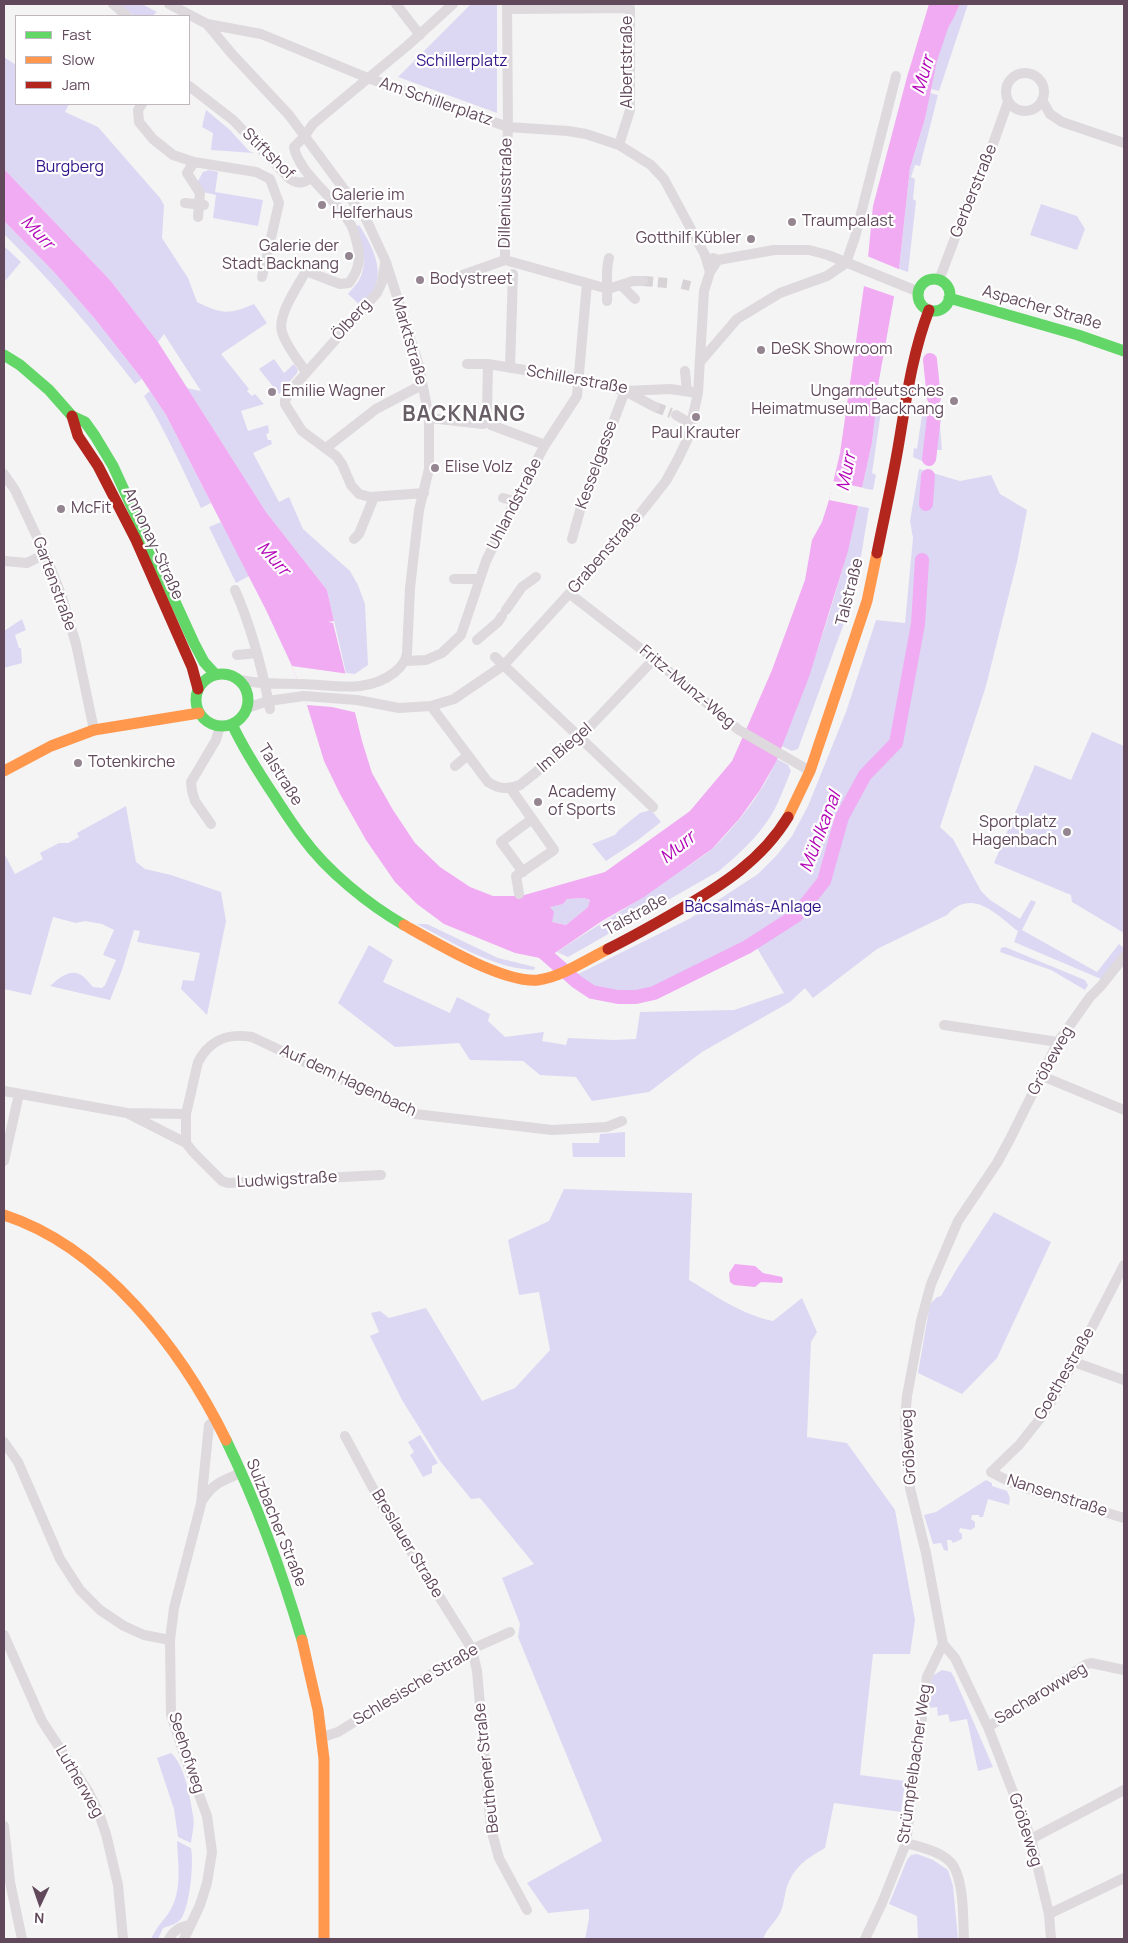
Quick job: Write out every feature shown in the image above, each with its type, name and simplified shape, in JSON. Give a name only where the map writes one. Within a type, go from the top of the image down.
[{"type":"street","points":[[113,4],[126,15]]},
{"type":"street","points":[[169,4],[190,15]]},
{"type":"street","points":[[396,4],[420,35]]},
{"type":"street","name":"Am Schillerplatz","points":[[368,78],[420,35],[453,4]]},
{"type":"street","name":"Am Schillerplatz","points":[[368,78],[508,126],[508,6]]},
{"type":"street","name":"Albertstraße","points":[[508,6],[630,8],[630,110],[618,145]]},
{"type":"street","points":[[190,15],[207,24],[261,34],[368,78],[313,124],[304,137]]},
{"type":"street","name":"Marktstraße","points":[[207,24],[232,54],[289,115],[366,219],[386,262],[419,366],[429,418],[429,469],[419,510],[410,588],[408,646],[405,661]]},
{"type":"street","name":"Gerberstraße","points":[[939,280],[980,172],[994,144],[1008,102],[1006,96],[1008,83],[1016,74],[1035,75],[1040,79],[1044,88],[1042,100]]},
{"type":"street","points":[[700,362],[736,319],[780,292],[827,276],[846,263],[855,238],[896,76]]},
{"type":"street","name":"Stiftshof","points":[[192,87],[244,128],[268,152],[290,179],[298,182],[308,181],[311,177],[294,148],[294,145],[304,137]]},
{"type":"street","points":[[1008,102],[1014,108],[1025,111],[1036,107],[1042,100],[1050,114],[1062,122],[1124,143]]},
{"type":"street","name":"Stiftshof","points":[[141,105],[138,110],[140,122],[153,139],[173,155],[194,162],[225,165],[256,172],[270,179],[279,203],[262,277]]},
{"type":"street","points":[[508,126],[586,134],[618,145],[651,165],[664,178],[705,255],[710,272]]},
{"type":"street","name":"Dilleniusstraße","points":[[505,260],[505,191],[508,126]]},
{"type":"street","points":[[194,162],[187,172],[200,193],[202,205],[198,217]]},
{"type":"street","points":[[306,372],[289,347],[282,332],[281,319],[306,271],[340,284],[349,283],[356,274],[360,255],[352,226],[341,210],[311,177]]},
{"type":"street","points":[[185,203],[202,205]]},
{"type":"street","points":[[705,255],[718,260],[791,249],[809,250],[828,255],[918,292]]},
{"type":"street","points":[[607,301],[606,268],[609,258]]},
{"type":"street","points":[[454,278],[505,260],[608,289],[638,281]]},
{"type":"street","name":"Grabenstraße","points":[[269,705],[304,696],[357,700],[399,708],[431,706],[454,699],[504,665],[628,529],[666,482],[688,438],[698,393],[704,291],[710,272],[718,260]]},
{"type":"street","name":"Ölberg","points":[[374,497],[365,497],[359,494],[351,485],[342,464],[326,448],[312,440],[300,428],[285,404],[285,400],[290,391],[316,360],[377,293],[382,282],[386,262]]},
{"type":"street","points":[[510,368],[513,274]]},
{"type":"street","points":[[939,280],[946,285],[950,294],[942,308],[929,310],[922,305],[918,292],[925,282],[939,280]]},
{"type":"street","name":"Uhlandstraße","points":[[405,661],[426,660],[442,654],[461,635],[480,579],[515,501],[545,445],[577,396],[586,341],[587,283]]},
{"type":"street","points":[[621,285],[633,296]]},
{"type":"street","name":"Aspacher Straße","points":[[949,298],[1078,335],[1124,351]]},
{"type":"street","name":"Talstraße","points":[[232,724],[264,781],[303,839],[319,858],[356,893],[416,932],[488,969],[525,980],[538,980],[554,976],[578,966],[636,935],[717,888],[753,861],[780,830],[795,805],[810,771],[867,601],[893,475],[909,382],[921,331],[929,310]]},
{"type":"street","name":"Annonay-Straße","points":[[4,355],[20,365],[50,390],[72,416],[85,422],[102,446],[194,643],[204,662],[215,674]]},
{"type":"street","name":"Schillerstraße","points":[[468,364],[488,364],[580,379],[624,391],[670,389],[698,393]]},
{"type":"street","points":[[487,424],[481,418],[483,414],[487,413],[488,364]]},
{"type":"street","points":[[685,371],[687,391]]},
{"type":"street","points":[[326,448],[376,409],[423,386]]},
{"type":"street","points":[[624,391],[655,407]]},
{"type":"street","name":"Kesselgasse","points":[[572,539],[581,507],[624,391]]},
{"type":"street","points":[[676,415],[691,424]]},
{"type":"street","name":"Annonay-Straße","points":[[72,416],[72,426],[98,466],[136,545],[194,672],[198,689]]},
{"type":"street","points":[[429,418],[487,424],[545,445]]},
{"type":"street","name":"Gartenstraße","points":[[4,474],[15,490],[45,554],[61,594],[76,644],[94,730]]},
{"type":"street","points":[[354,540],[360,534],[374,497],[424,493]]},
{"type":"street","points":[[503,498],[515,501]]},
{"type":"street","points":[[4,561],[27,563],[45,554]]},
{"type":"street","points":[[461,635],[468,635],[478,641],[502,616],[522,586],[536,577]]},
{"type":"street","points":[[454,579],[480,579]]},
{"type":"street","points":[[235,590],[247,618],[269,705],[247,708]]},
{"type":"street","name":"Fritz-Munz-Weg","points":[[570,594],[654,659],[742,732],[810,771]]},
{"type":"street","points":[[237,655],[256,653]]},
{"type":"street","points":[[495,657],[653,807]]},
{"type":"street","name":"Im Biegel","points":[[511,789],[520,785],[580,738],[654,659]]},
{"type":"street","points":[[240,680],[248,693],[247,708],[243,716],[232,724],[220,726],[206,721],[199,713],[196,700],[198,689],[206,678],[215,674],[224,674],[240,680],[265,685],[299,683],[356,688],[381,682],[405,661]]},
{"type":"street","points":[[431,706],[488,782],[496,787],[511,789],[554,850],[516,876],[519,894]]},
{"type":"street","points":[[4,771],[51,746],[94,730],[199,713]]},
{"type":"street","points":[[211,824],[195,801],[191,786],[192,778],[216,740],[220,726]]},
{"type":"street","points":[[455,766],[468,755]]},
{"type":"street","points":[[523,872],[501,842],[532,819]]},
{"type":"street","name":"Größeweg","points":[[1051,1939],[1049,1914],[1032,1839],[988,1726],[955,1658],[943,1644],[926,1553],[910,1488],[905,1433],[907,1396],[931,1284],[958,1221],[997,1163],[1058,1042],[1090,997],[1102,986],[1124,957]]},
{"type":"street","points":[[944,1025],[1058,1042]]},
{"type":"street","name":"Auf dem Hagenbach","points":[[186,1143],[186,1114],[201,1055],[215,1040],[238,1035],[252,1037],[415,1114],[552,1130],[607,1127],[622,1121]]},
{"type":"street","points":[[1042,1076],[1124,1110]]},
{"type":"street","name":"Ludwigstraße","points":[[4,1091],[127,1113],[186,1114]]},
{"type":"street","points":[[4,1161],[19,1094]]},
{"type":"street","name":"Ludwigstraße","points":[[127,1113],[186,1143],[222,1180],[228,1183],[381,1175]]},
{"type":"street","name":"Sulzbacher Straße","points":[[4,1215],[23,1221],[80,1253],[108,1278],[153,1326],[172,1349],[203,1398],[258,1511],[291,1605],[317,1700],[323,1737],[324,1939]]},
{"type":"street","name":"Goethestraße","points":[[991,1472],[1034,1428],[1074,1362],[1124,1265]]},
{"type":"street","points":[[1074,1362],[1124,1380]]},
{"type":"street","name":"Seehofweg","points":[[184,1939],[200,1905],[207,1883],[212,1852],[207,1816],[171,1714],[170,1640],[174,1608],[201,1504],[209,1425],[215,1420]]},
{"type":"street","name":"Breslauer Straße","points":[[345,1436],[382,1505],[472,1649]]},
{"type":"street","points":[[4,1442],[18,1462],[60,1559],[80,1590],[100,1610],[124,1626],[144,1635],[170,1640]]},
{"type":"street","name":"Nansenstraße","points":[[991,1472],[1016,1485],[1124,1518]]},
{"type":"street","name":"Seehofweg","points":[[201,1504],[209,1489],[214,1485],[241,1473]]},
{"type":"street","name":"Schlesische Straße","points":[[323,1737],[338,1732],[472,1649],[510,1632]]},
{"type":"street","name":"Lutherweg","points":[[4,1635],[42,1721],[88,1791],[98,1811],[106,1834],[118,1885],[123,1939]]},
{"type":"street","name":"Strümpfelbacher Weg","points":[[865,1939],[906,1843],[927,1677],[943,1644]]},
{"type":"street","name":"Beuthener Straße","points":[[472,1649],[477,1671],[491,1828],[499,1858],[528,1910]]},
{"type":"street","name":"Sacharowweg","points":[[988,1726],[1087,1664],[1092,1663],[1124,1670]]},
{"type":"street","points":[[1032,1839],[1124,1790]]},
{"type":"street","points":[[4,1826],[10,1882],[22,1939]]},
{"type":"street","points":[[906,1843],[940,1855],[954,1867],[959,1885],[964,1939]]},
{"type":"street","points":[[1049,1914],[1124,1878]]},
{"type":"street","points":[[168,1939],[172,1932],[181,1926],[190,1925]]},
{"type":"green space","points":[[120,4],[142,4],[157,12],[153,15],[133,15]]},
{"type":"green space","name":"Schillerplatz","points":[[471,4],[497,4],[497,113],[398,77]]},
{"type":"green space","points":[[960,4],[968,4],[939,91],[931,89],[944,35]]},
{"type":"green space","name":"Burgberg","points":[[4,57],[15,64],[15,105],[68,105],[65,112],[98,127],[160,198],[164,205],[162,238],[188,278],[197,302],[225,312],[238,310],[254,304],[267,323],[221,354],[249,389],[247,391],[252,396],[255,394],[264,404],[241,411],[248,431],[268,425],[269,433],[266,434],[272,444],[253,453],[279,502],[289,497],[303,529],[350,571],[358,585],[365,604],[368,665],[355,674],[346,673],[327,590],[266,512],[187,388],[201,391],[164,334],[158,342],[110,280],[4,169]]},
{"type":"green space","points":[[930,93],[938,95],[920,166],[915,165],[911,177],[915,179],[913,199],[916,201],[908,272],[899,269],[910,168],[925,119]]},
{"type":"green space","points":[[206,110],[230,130],[249,151],[254,153],[211,150],[213,133],[202,127]]},
{"type":"green space","points":[[209,170],[218,172],[215,192],[263,200],[258,226],[213,218],[216,195],[203,192],[198,181],[203,172]]},
{"type":"green space","points":[[1041,204],[1077,216],[1085,229],[1077,250],[1030,235]]},
{"type":"green space","points":[[4,221],[53,271],[95,319],[142,379],[135,384],[72,307],[4,234]]},
{"type":"green space","points":[[359,225],[371,247],[378,271],[374,290],[360,305],[348,294],[358,282],[363,268],[363,254],[356,227]]},
{"type":"green space","points":[[4,246],[21,262],[5,281],[4,280]]},
{"type":"green space","points":[[274,359],[284,373],[294,364],[298,370],[279,394],[259,369]]},
{"type":"green space","points":[[150,391],[166,415],[211,503],[201,508],[167,437],[144,396]]},
{"type":"green space","points":[[923,408],[939,415],[942,450],[937,450],[936,461],[922,461],[913,457],[914,448],[917,449]]},
{"type":"green space","points":[[875,411],[881,412],[872,473],[876,475],[873,490],[862,488],[872,443]]},
{"type":"green space","name":"Bácsalmás-Anlage","points":[[919,469],[960,481],[991,475],[1000,494],[1027,510],[1017,562],[986,686],[940,827],[953,839],[981,891],[990,900],[1020,919],[1031,900],[1036,902],[1022,930],[1097,972],[1119,944],[1124,948],[1124,953],[1101,979],[1014,942],[1018,931],[1001,917],[984,906],[966,903],[956,907],[947,915],[877,949],[813,998],[805,988],[790,1002],[702,1052],[649,1092],[592,1101],[576,1077],[540,1075],[523,1061],[470,1060],[459,1043],[395,1047],[338,1003],[369,945],[393,960],[383,982],[450,1013],[457,997],[490,1014],[488,1021],[505,1037],[544,1032],[542,1041],[566,1045],[568,1038],[636,1039],[640,1012],[734,1010],[784,993],[751,938],[643,992],[615,993],[591,986],[574,976],[689,919],[758,874],[792,836],[808,806],[846,712],[876,620],[905,623],[913,538],[910,521]]},
{"type":"green space","points":[[858,506],[869,508],[855,593],[798,749],[792,751],[782,746],[825,627],[843,567]]},
{"type":"green space","points":[[221,522],[249,576],[236,583],[209,527]]},
{"type":"green space","points":[[22,619],[26,630],[15,635],[19,648],[21,648],[22,663],[4,668],[4,631]]},
{"type":"green space","name":"Sportplatz Hagenbach","points":[[1092,732],[1124,746],[1124,933],[1072,902],[1071,895],[994,863],[1035,765],[1071,780]]},
{"type":"green space","points":[[777,759],[788,765],[791,771],[778,803],[761,830],[726,865],[719,871],[568,957],[557,952],[646,895],[713,848],[732,829],[749,807],[765,783]]},
{"type":"green space","points":[[126,806],[136,862],[145,869],[171,875],[221,892],[226,921],[207,1015],[181,989],[183,980],[194,981],[200,953],[137,942],[140,931],[134,930],[122,970],[110,1000],[50,986],[62,976],[71,973],[76,973],[85,978],[93,987],[102,988],[105,985],[116,960],[103,955],[114,930],[102,924],[85,921],[76,923],[53,917],[31,995],[4,989],[4,853],[15,874],[43,859],[40,853],[59,843],[68,843],[79,837],[77,833]]},
{"type":"green space","points":[[651,810],[661,822],[606,861],[592,844],[615,835],[640,813]]},
{"type":"green space","points":[[584,898],[590,900],[588,907],[566,925],[552,922],[550,907],[563,904],[567,899]]},
{"type":"green space","points":[[417,924],[427,924],[498,958],[535,967],[534,970],[503,965],[488,960]]},
{"type":"green space","points":[[1005,947],[1085,980],[1088,985],[1085,990],[1051,970],[1000,952],[1001,948]]},
{"type":"green space","points":[[625,1132],[625,1157],[573,1157],[572,1143],[599,1143],[600,1134]]},
{"type":"green space","points":[[564,1189],[692,1193],[689,1280],[740,1310],[773,1321],[802,1298],[817,1332],[811,1342],[807,1437],[847,1443],[895,1510],[915,1620],[910,1654],[873,1654],[860,1775],[905,1781],[901,1812],[834,1803],[825,1848],[801,1864],[792,1875],[780,1913],[763,1939],[585,1939],[589,1909],[548,1913],[527,1883],[602,1841],[518,1637],[520,1624],[502,1578],[534,1564],[480,1498],[471,1499],[440,1461],[402,1400],[370,1336],[379,1332],[371,1313],[380,1311],[389,1318],[426,1308],[482,1401],[515,1388],[550,1350],[539,1292],[519,1295],[508,1240],[549,1221]]},
{"type":"green space","points":[[994,1212],[1051,1242],[997,1358],[962,1394],[918,1373],[930,1304],[937,1297],[941,1296]]},
{"type":"green space","points":[[420,1435],[438,1463],[432,1466],[432,1473],[423,1477],[410,1455],[414,1452],[408,1442]]},
{"type":"green space","points":[[986,1480],[992,1483],[992,1486],[1007,1491],[1010,1498],[1009,1505],[988,1499],[983,1517],[972,1515],[971,1519],[975,1522],[975,1527],[971,1530],[960,1528],[959,1532],[962,1534],[962,1539],[953,1543],[951,1540],[947,1540],[948,1551],[944,1550],[941,1543],[933,1544],[924,1515],[936,1512]]},
{"type":"green space","points":[[942,1670],[951,1672],[954,1677],[993,1767],[978,1771],[967,1719],[950,1722],[948,1714],[938,1716],[937,1707],[928,1708],[932,1676]]},
{"type":"green space","points":[[171,1753],[180,1765],[189,1792],[194,1819],[191,1843],[178,1837],[174,1809],[157,1758]]},
{"type":"green space","points":[[177,1841],[191,1848],[192,1874],[187,1905],[179,1921],[163,1928],[158,1939],[151,1939],[173,1906],[176,1897],[179,1869]]},
{"type":"green space","points":[[917,1854],[933,1860],[948,1870],[953,1886],[958,1939],[918,1939],[917,1916],[889,1904],[907,1860],[911,1855]]},
{"type":"water","name":"Murr","points":[[929,4],[960,4],[948,28],[937,61],[925,119],[910,168],[899,269],[879,380],[872,443],[848,551],[809,677],[776,762],[760,790],[740,818],[712,849],[644,897],[602,921],[552,955],[540,958],[515,953],[444,924],[417,904],[395,882],[366,840],[340,794],[324,761],[307,705],[292,666],[266,610],[166,415],[142,379],[95,319],[53,271],[4,221],[4,169],[110,280],[158,342],[266,512],[327,590],[334,621],[328,622],[333,623],[362,741],[372,773],[415,843],[440,867],[470,887],[493,896],[521,896],[605,872],[690,811],[732,761],[772,670],[805,580],[812,540],[822,522],[829,500],[840,453],[868,258],[873,206],[907,77]],"holes":[[[584,898],[590,900],[588,907],[566,925],[552,922],[554,912],[550,907],[563,904],[567,899]]]},
{"type":"water","points":[[735,1264],[755,1266],[763,1273],[782,1277],[782,1283],[761,1282],[755,1287],[734,1285],[730,1282],[729,1273]]},
{"type":"pier","points":[[867,256],[901,270],[896,297],[861,285]]},
{"type":"pier","points":[[833,481],[864,488],[859,506],[829,500]]},
{"type":"pier","points":[[292,666],[349,674],[358,713],[332,707],[307,705]]},
{"type":"waterway","name":"Mühlkanal","points":[[930,360],[934,398]]},
{"type":"waterway","name":"Mühlkanal","points":[[929,459],[934,417]]},
{"type":"waterway","name":"Mühlkanal","points":[[926,504],[928,476]]},
{"type":"waterway","name":"Mühlkanal","points":[[535,945],[577,982],[592,992],[618,997],[636,997],[654,993],[747,947],[797,915],[824,881],[842,817],[865,775],[896,743],[918,624],[922,560]]},
{"type":"tunnel","points":[[643,281],[667,283]]},
{"type":"tunnel","points":[[682,284],[690,286]]},
{"type":"tunnel","points":[[655,407],[671,413]]},
{"type":"traffic: fast","points":[[934,279],[945,284],[950,295],[945,306],[934,311],[923,306],[918,295],[923,284],[934,279]]},
{"type":"traffic: fast","points":[[949,298],[1078,335],[1124,351]]},
{"type":"traffic: fast","points":[[4,355],[20,365],[49,390],[72,416],[85,422],[95,436],[113,466],[194,643],[204,662],[215,674]]},
{"type":"traffic: fast","points":[[217,674],[227,674],[241,681],[248,695],[248,700],[248,705],[241,719],[227,726],[217,726],[207,722],[200,715],[196,705],[196,695],[200,685],[207,678],[217,674]]},
{"type":"traffic: fast","points":[[232,724],[263,779],[292,823],[324,863],[377,908],[404,925]]},
{"type":"traffic: fast","points":[[226,1440],[268,1538],[302,1640]]},
{"type":"traffic: slow","points":[[788,817],[810,771],[867,601],[877,553]]},
{"type":"traffic: slow","points":[[4,771],[51,746],[94,730],[199,713]]},
{"type":"traffic: slow","points":[[404,925],[489,969],[524,979],[538,980],[556,975],[608,949]]},
{"type":"traffic: slow","points":[[4,1215],[40,1230],[74,1251],[106,1277],[136,1306],[187,1371],[226,1440]]},
{"type":"traffic: slow","points":[[302,1640],[318,1710],[324,1759],[324,1939]]},
{"type":"traffic: jam","points":[[877,553],[896,461],[910,378],[929,310]]},
{"type":"traffic: jam","points":[[72,416],[78,436],[98,466],[136,540],[192,667],[198,689]]},
{"type":"traffic: jam","points":[[608,949],[695,901],[739,871],[766,846],[788,817]]},
{"type":"place","name":"Galerie im Helferhaus","points":[[322,205]]},
{"type":"place","name":"Traumpalast","points":[[792,222]]},
{"type":"place","name":"Gotthilf Kübler","points":[[751,239]]},
{"type":"place","name":"Galerie der Stadt Backnang","points":[[349,256]]},
{"type":"place","name":"Bodystreet","points":[[420,280]]},
{"type":"place","name":"DeSK Showroom","points":[[761,350]]},
{"type":"place","name":"Emilie Wagner","points":[[272,392]]},
{"type":"place","name":"Ungarndeutsches Heimatmuseum Backnang","points":[[954,401]]},
{"type":"place","name":"Paul Krauter","points":[[696,417]]},
{"type":"place","name":"Elise Volz","points":[[435,468]]},
{"type":"place","name":"McFit","points":[[61,509]]},
{"type":"place","name":"Totenkirche","points":[[78,763]]},
{"type":"place","name":"Academy of Sports","points":[[538,802]]},
{"type":"place","name":"Sportplatz Hagenbach","points":[[1067,832]]},
{"type":"district","name":"BACKNANG","points":[[464,415]]}]
